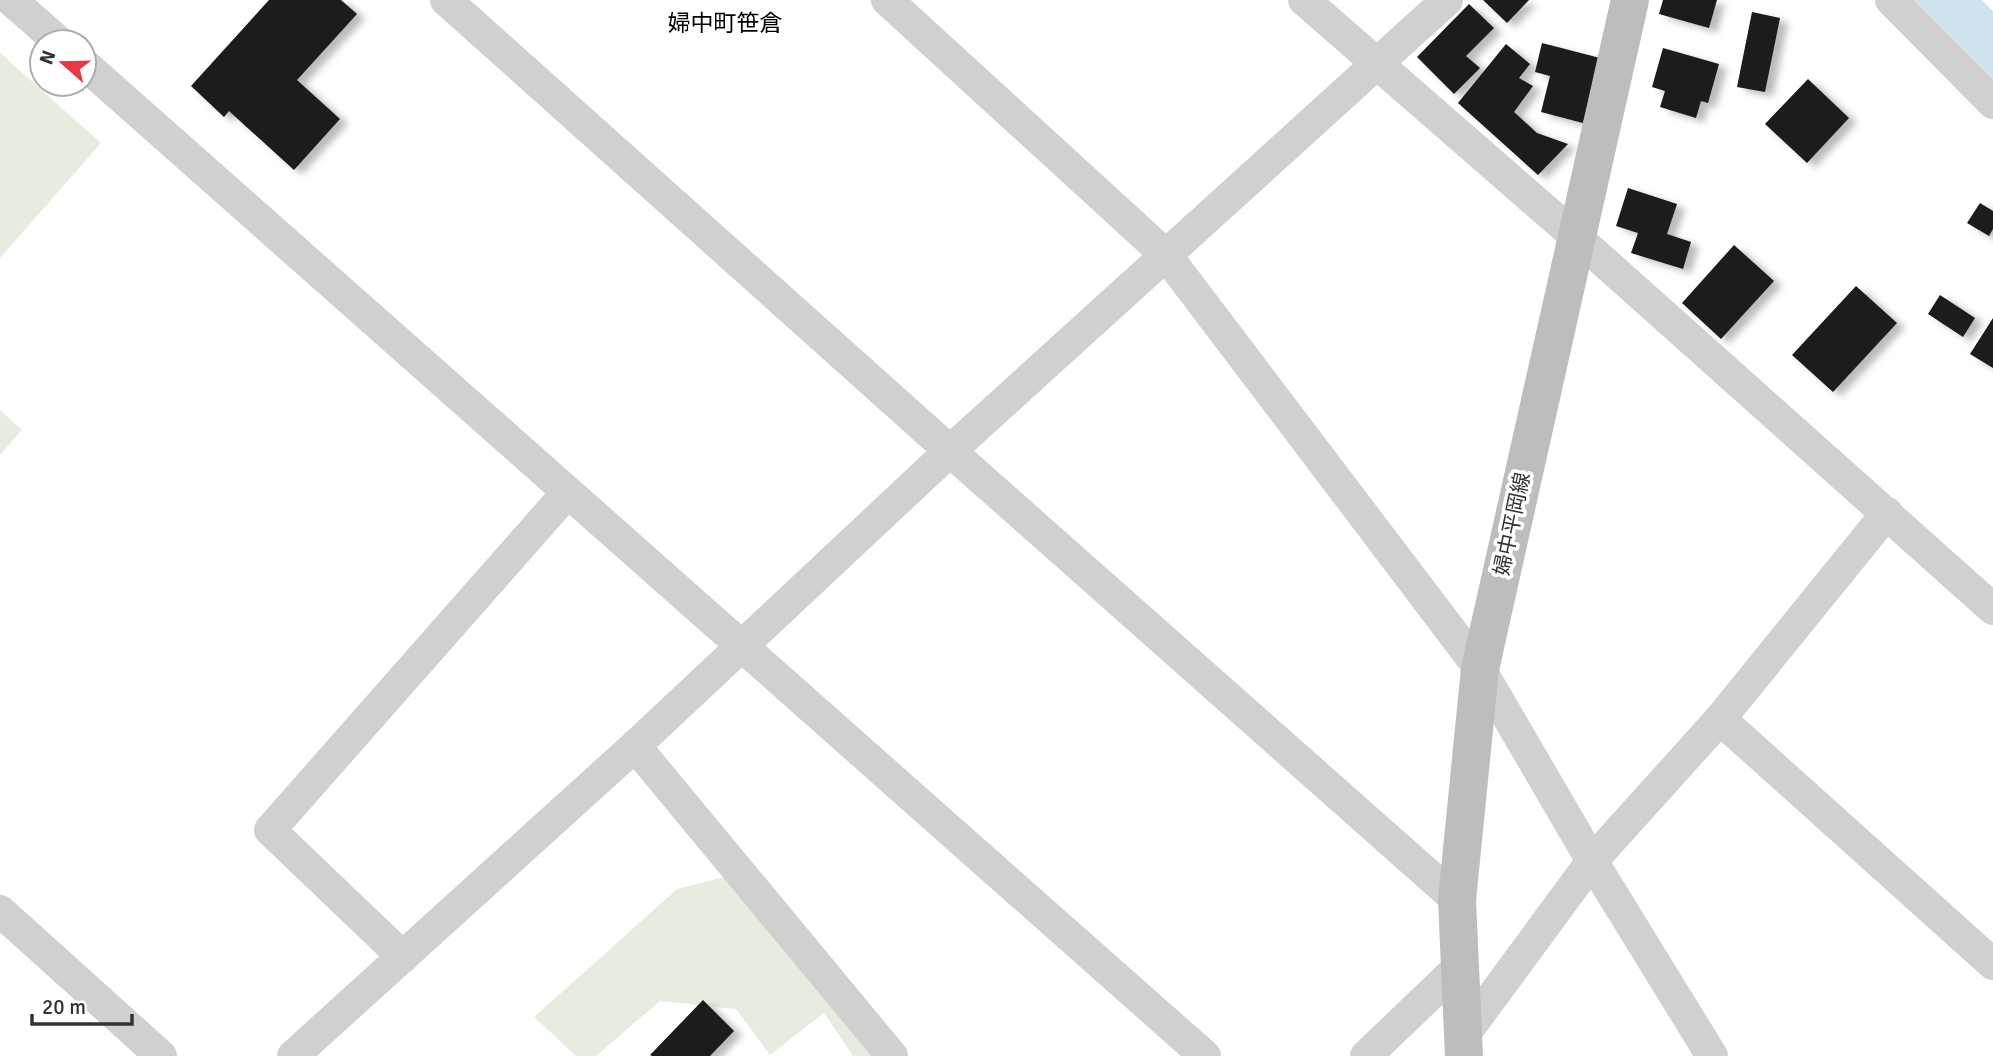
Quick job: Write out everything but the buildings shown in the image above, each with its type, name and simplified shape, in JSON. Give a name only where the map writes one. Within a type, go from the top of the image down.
[{"type":"main road","name":"婦中平岡線","points":[[1464,1045],[1457,900],[1480,669],[1630,0]]},
{"type":"street","points":[[11,0],[43,28]]},
{"type":"street","points":[[446,0],[1457,900]]},
{"type":"street","points":[[887,0],[1166,255],[1480,669],[1592,861],[1712,1056]]},
{"type":"street","points":[[1304,0],[1992,606]]},
{"type":"street","points":[[293,1056],[742,648],[950,451],[1447,0]]},
{"type":"street","points":[[1891,0],[1993,103]]},
{"type":"street","points":[[98,76],[1205,1056]]},
{"type":"street","points":[[403,957],[270,831],[567,492]]},
{"type":"street","points":[[1464,1045],[1592,861],[1720,719],[1887,513]]},
{"type":"street","points":[[1720,719],[1993,964]]},
{"type":"street","points":[[635,746],[892,1056]]},
{"type":"street","points":[[0,911],[161,1056]]},
{"type":"street","points":[[1366,1056],[1460,966]]},
{"type":"shaded area","points":[[0,53],[28,78],[28,98],[50,98],[101,143],[0,258]]},
{"type":"shaded area","points":[[0,410],[22,430],[0,455]]},
{"type":"shaded area","points":[[737,874],[901,1056],[853,1056],[824,1013],[770,1055],[736,1009],[660,1001],[596,1056],[576,1056],[534,1017],[677,889]]},
{"type":"waterway","points":[[1940,0],[1993,54]]},
{"type":"district","name":"婦中町笹倉","points":[[725,23]]}]
